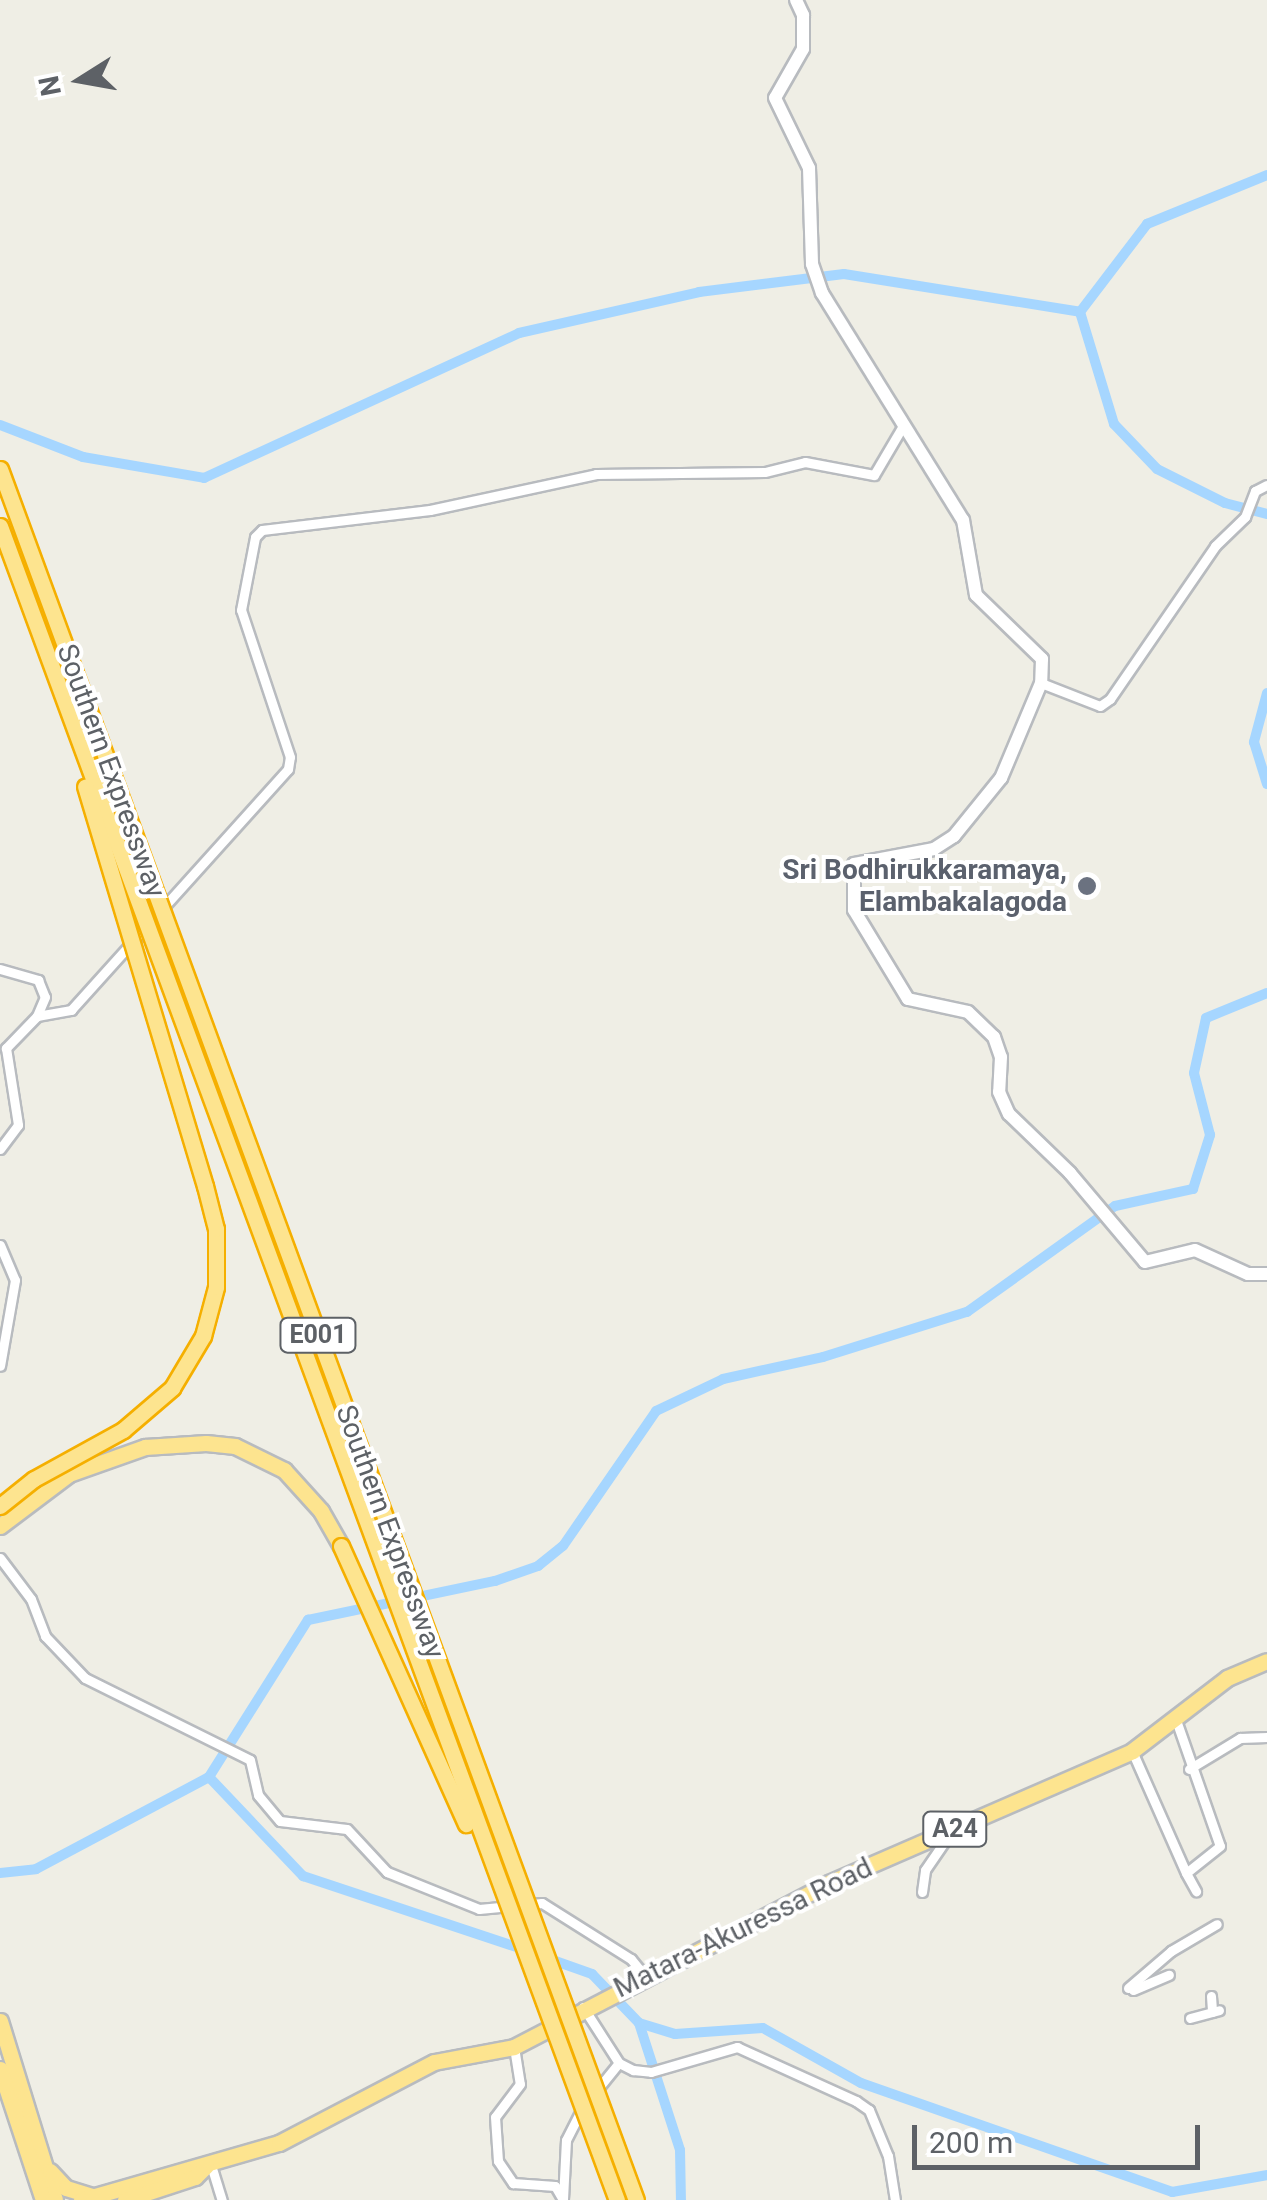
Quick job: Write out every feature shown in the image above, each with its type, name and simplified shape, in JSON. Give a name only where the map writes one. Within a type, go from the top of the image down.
[{"type":"highway","name":"Southern Expressway","points":[[0,469],[636,2200]]},
{"type":"highway","name":"Southern Expressway","points":[[0,526],[617,2200]]},
{"type":"highway","points":[[0,1506],[34,1479],[123,1430],[172,1388],[203,1336],[219,1259],[205,1186],[23,588]]},
{"type":"highway","points":[[0,1526],[70,1474],[145,1446],[235,1446],[303,1487],[341,1546],[518,1936]]},
{"type":"highway","name":"Matara-Akuressa Road","points":[[126,2200],[196,2177],[208,2166],[278,2143],[434,2062],[514,2047],[638,1978],[952,1830],[1132,1751],[1227,1678],[1267,1661]]},
{"type":"highway","points":[[0,2021],[40,2169],[43,2200]]},
{"type":"highway","points":[[0,2069],[55,2200]]},
{"type":"highway","name":"Matara-Akuressa Road","points":[[86,2198],[191,2164],[208,2166]]},
{"type":"highway","points":[[40,2169],[86,2198]]},
{"type":"highway","points":[[28,2200],[40,2169]]},
{"type":"street","points":[[796,0],[804,15],[804,50],[775,98],[809,168],[812,264],[822,293],[963,520],[976,596],[1042,659],[1042,683],[1002,778],[954,836],[916,854],[864,857],[854,864],[851,891],[861,924],[899,990],[908,998],[968,1012],[994,1037],[1002,1058],[1000,1092],[1009,1114],[1088,1194],[1145,1262],[1195,1250],[1248,1274],[1267,1274]]},
{"type":"street","points":[[38,1016],[71,1010],[288,769],[290,756],[241,610],[254,537],[262,530],[430,510],[596,474],[765,472],[805,462],[874,474],[904,424]]},
{"type":"street","points":[[1042,683],[1100,706],[1110,699],[1216,546],[1245,517],[1252,499],[1267,485]]},
{"type":"street","points":[[0,969],[38,980],[44,997],[38,1016],[6,1048],[18,1126],[0,1149]]},
{"type":"street","points":[[0,1245],[15,1280],[0,1366]]},
{"type":"street","points":[[0,1558],[31,1599],[45,1636],[85,1678],[250,1760],[258,1794],[280,1821],[348,1829],[387,1872],[479,1909],[542,1903],[631,1960],[638,1978]]},
{"type":"street","points":[[1176,1720],[1189,1769],[1220,1846],[1186,1873]]},
{"type":"street","points":[[1189,1769],[1240,1738],[1267,1737]]},
{"type":"street","points":[[1132,1751],[1196,1891]]},
{"type":"street","points":[[922,1892],[925,1870],[952,1830]]},
{"type":"street","points":[[1169,1975],[1129,1990],[1171,1950],[1217,1924]]},
{"type":"street","points":[[1190,2018],[1216,2011],[1211,1996]]},
{"type":"street","points":[[588,2004],[619,2063],[651,2072],[737,2047],[856,2100],[869,2110],[888,2156],[895,2200]]},
{"type":"street","points":[[514,2047],[520,2084],[495,2117],[498,2161],[513,2183],[555,2186],[563,2199]]},
{"type":"street","points":[[563,2199],[571,2122],[619,2063]]},
{"type":"street","points":[[208,2166],[222,2200]]},
{"type":"waterway","points":[[0,425],[83,457],[204,478],[519,333],[699,292],[844,274],[1080,312],[1147,224],[1267,175]]},
{"type":"waterway","points":[[1080,312],[1114,424],[1157,469],[1225,503],[1267,514]]},
{"type":"waterway","points":[[1267,693],[1254,742],[1267,784]]},
{"type":"waterway","points":[[0,1873],[36,1869],[209,1777],[308,1620],[495,1581],[538,1566],[563,1546],[656,1411],[723,1379],[823,1357],[967,1312],[1115,1206],[1193,1189],[1210,1135],[1194,1073],[1206,1018],[1267,993]]},
{"type":"waterway","points":[[209,1777],[303,1876],[528,1951]]},
{"type":"waterway","points":[[544,1957],[592,1974],[639,2023],[675,2034],[763,2028],[861,2083],[1172,2192],[1267,2175]]},
{"type":"waterway","points":[[639,2023],[680,2150],[681,2200]]},
{"type":"place","name":"Sri Bodhirukkaramaya, Elambakalagoda","points":[[1087,886]]}]
